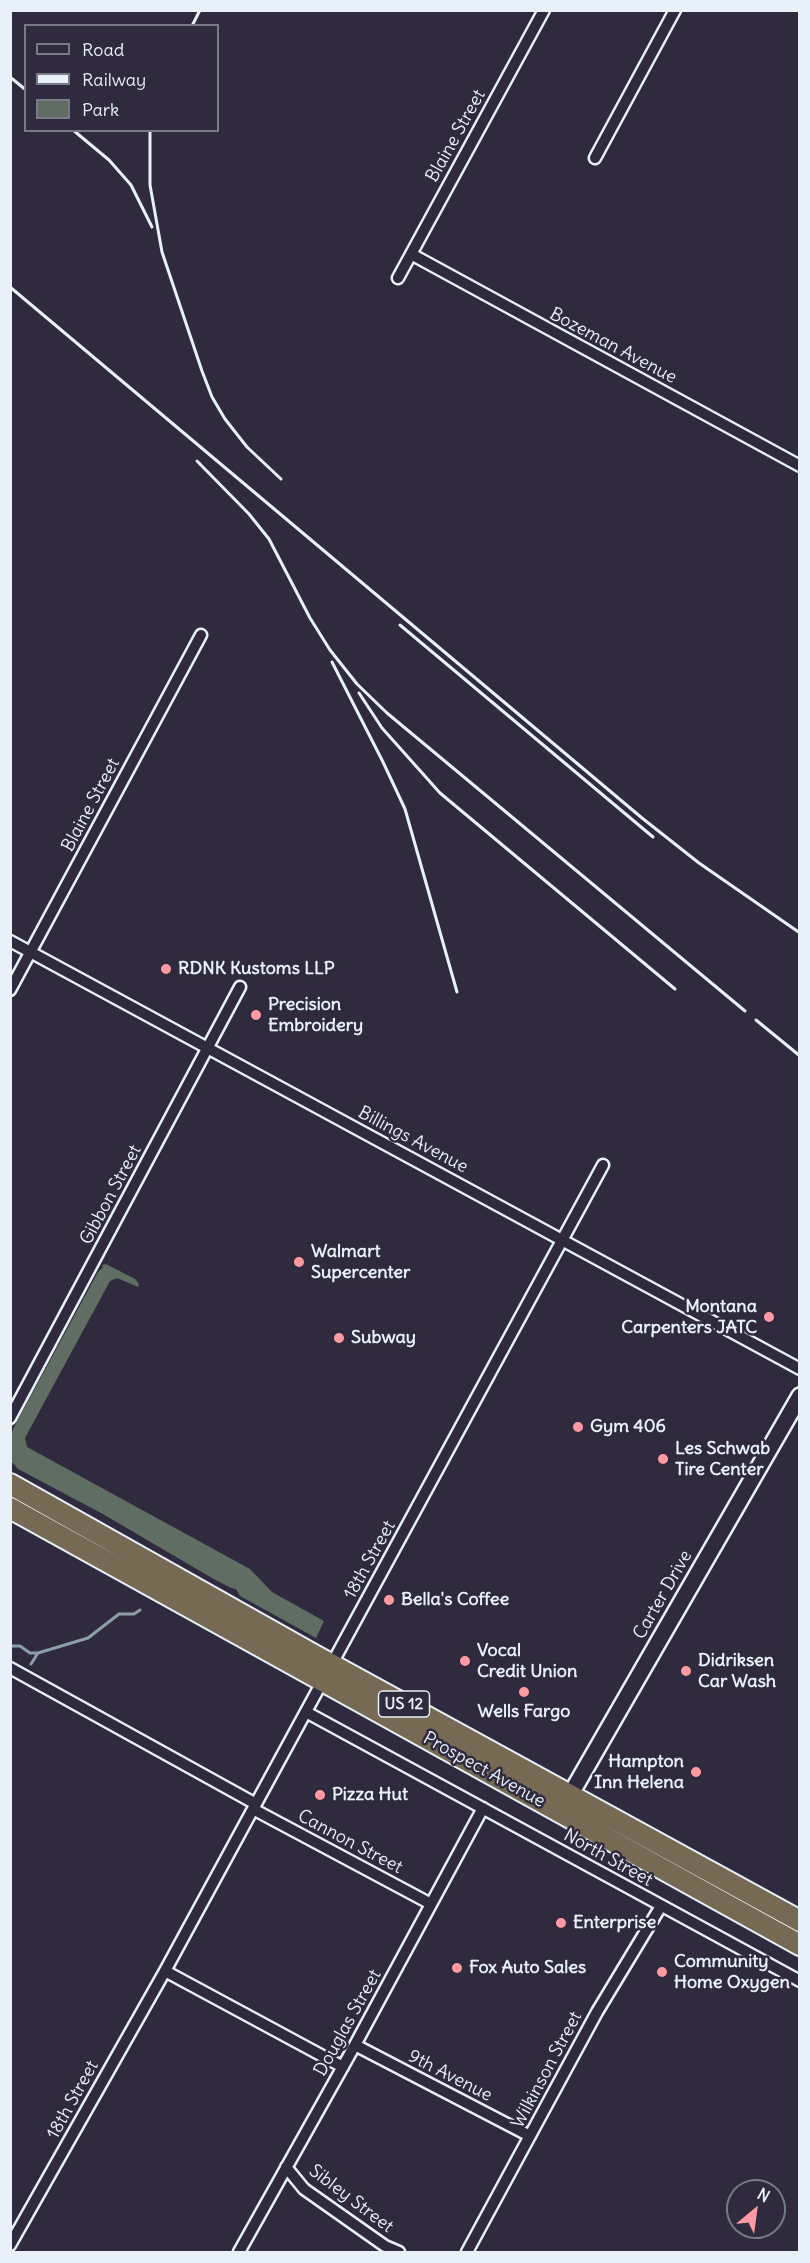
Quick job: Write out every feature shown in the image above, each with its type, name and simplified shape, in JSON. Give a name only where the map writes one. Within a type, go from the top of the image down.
[{"type":"highway","name":"Prospect Avenue","points":[[10,1484],[327,1672],[565,1804],[800,1945]]},
{"type":"highway","name":"Prospect Avenue","points":[[10,1508],[327,1672]]},
{"type":"highway","name":"Prospect Avenue","points":[[565,1804],[800,1921]]},
{"type":"street","name":"Blaine Street","points":[[398,278],[544,10]]},
{"type":"street","points":[[595,159],[675,10]]},
{"type":"street","name":"Bozeman Avenue","points":[[411,254],[800,466]]},
{"type":"street","name":"Blaine Street","points":[[10,990],[201,635]]},
{"type":"street","name":"Billings Avenue","points":[[10,941],[800,1369]]},
{"type":"street","name":"Gibbon Street","points":[[10,1418],[240,987]]},
{"type":"street","name":"18th Street","points":[[10,2245],[165,1971],[603,1165]]},
{"type":"street","name":"Carter Drive","points":[[565,1804],[800,1396]]},
{"type":"street","name":"Cannon Street","points":[[10,1668],[254,1807],[431,1904]]},
{"type":"street","name":"North Street","points":[[306,1712],[800,1981]]},
{"type":"street","name":"Douglas Street","points":[[239,2253],[483,1808]]},
{"type":"street","name":"Wilkinson Street","points":[[467,2253],[597,2012],[661,1906]]},
{"type":"street","points":[[165,1971],[343,2067]]},
{"type":"street","name":"9th Avenue","points":[[355,2045],[530,2136]]},
{"type":"street","name":"Sibley Street","points":[[285,2167],[304,2188],[399,2253]]},
{"type":"green space","points":[[106,1264],[135,1279],[139,1284],[138,1287],[117,1278],[110,1281],[25,1438],[27,1447],[250,1569],[272,1592],[324,1621],[316,1638],[240,1596],[236,1589],[212,1578],[101,1513],[18,1469],[11,1461],[11,1435],[14,1427],[98,1272],[103,1267],[102,1265]]},
{"type":"waterway","points":[[10,1646],[20,1646],[30,1653],[38,1653],[88,1638],[119,1614],[134,1614],[140,1610]]},
{"type":"waterway","points":[[31,1664],[38,1653]]},
{"type":"railway","points":[[193,24],[200,10]]},
{"type":"railway","points":[[10,77],[24,88]]},
{"type":"railway","points":[[75,132],[109,160],[131,185],[152,227]]},
{"type":"railway","points":[[150,132],[150,185],[162,252],[202,371],[212,397],[225,419],[247,447],[281,479]]},
{"type":"railway","points":[[10,287],[642,818],[699,863],[800,933]]},
{"type":"railway","points":[[197,461],[249,514],[269,539],[310,618],[330,650],[357,684],[387,713],[745,1011]]},
{"type":"railway","points":[[400,625],[653,837]]},
{"type":"railway","points":[[332,662],[405,809],[457,992]]},
{"type":"railway","points":[[359,693],[382,728],[440,793],[675,989]]},
{"type":"railway","points":[[756,1020],[800,1056]]},
{"type":"place","name":"RDNK Kustoms LLP","points":[[166,969]]},
{"type":"place","name":"Precision Embroidery","points":[[256,1015]]},
{"type":"place","name":"Walmart Supercenter","points":[[299,1262]]},
{"type":"place","name":"Montana Carpenters JATC","points":[[769,1317]]},
{"type":"place","name":"Subway","points":[[339,1338]]},
{"type":"place","name":"Gym 406","points":[[578,1427]]},
{"type":"place","name":"Les Schwab Tire Center","points":[[663,1459]]},
{"type":"place","name":"Bella's Coffee","points":[[389,1600]]},
{"type":"place","name":"Vocal Credit Union","points":[[465,1661]]},
{"type":"place","name":"Didriksen Car Wash","points":[[686,1671]]},
{"type":"place","name":"Wells Fargo","points":[[524,1692]]},
{"type":"place","name":"Hampton Inn Helena","points":[[696,1772]]},
{"type":"place","name":"Pizza Hut","points":[[320,1795]]},
{"type":"place","name":"Enterprise","points":[[561,1923]]},
{"type":"place","name":"Fox Auto Sales","points":[[457,1968]]},
{"type":"place","name":"Community Home Oxygen","points":[[662,1972]]}]
